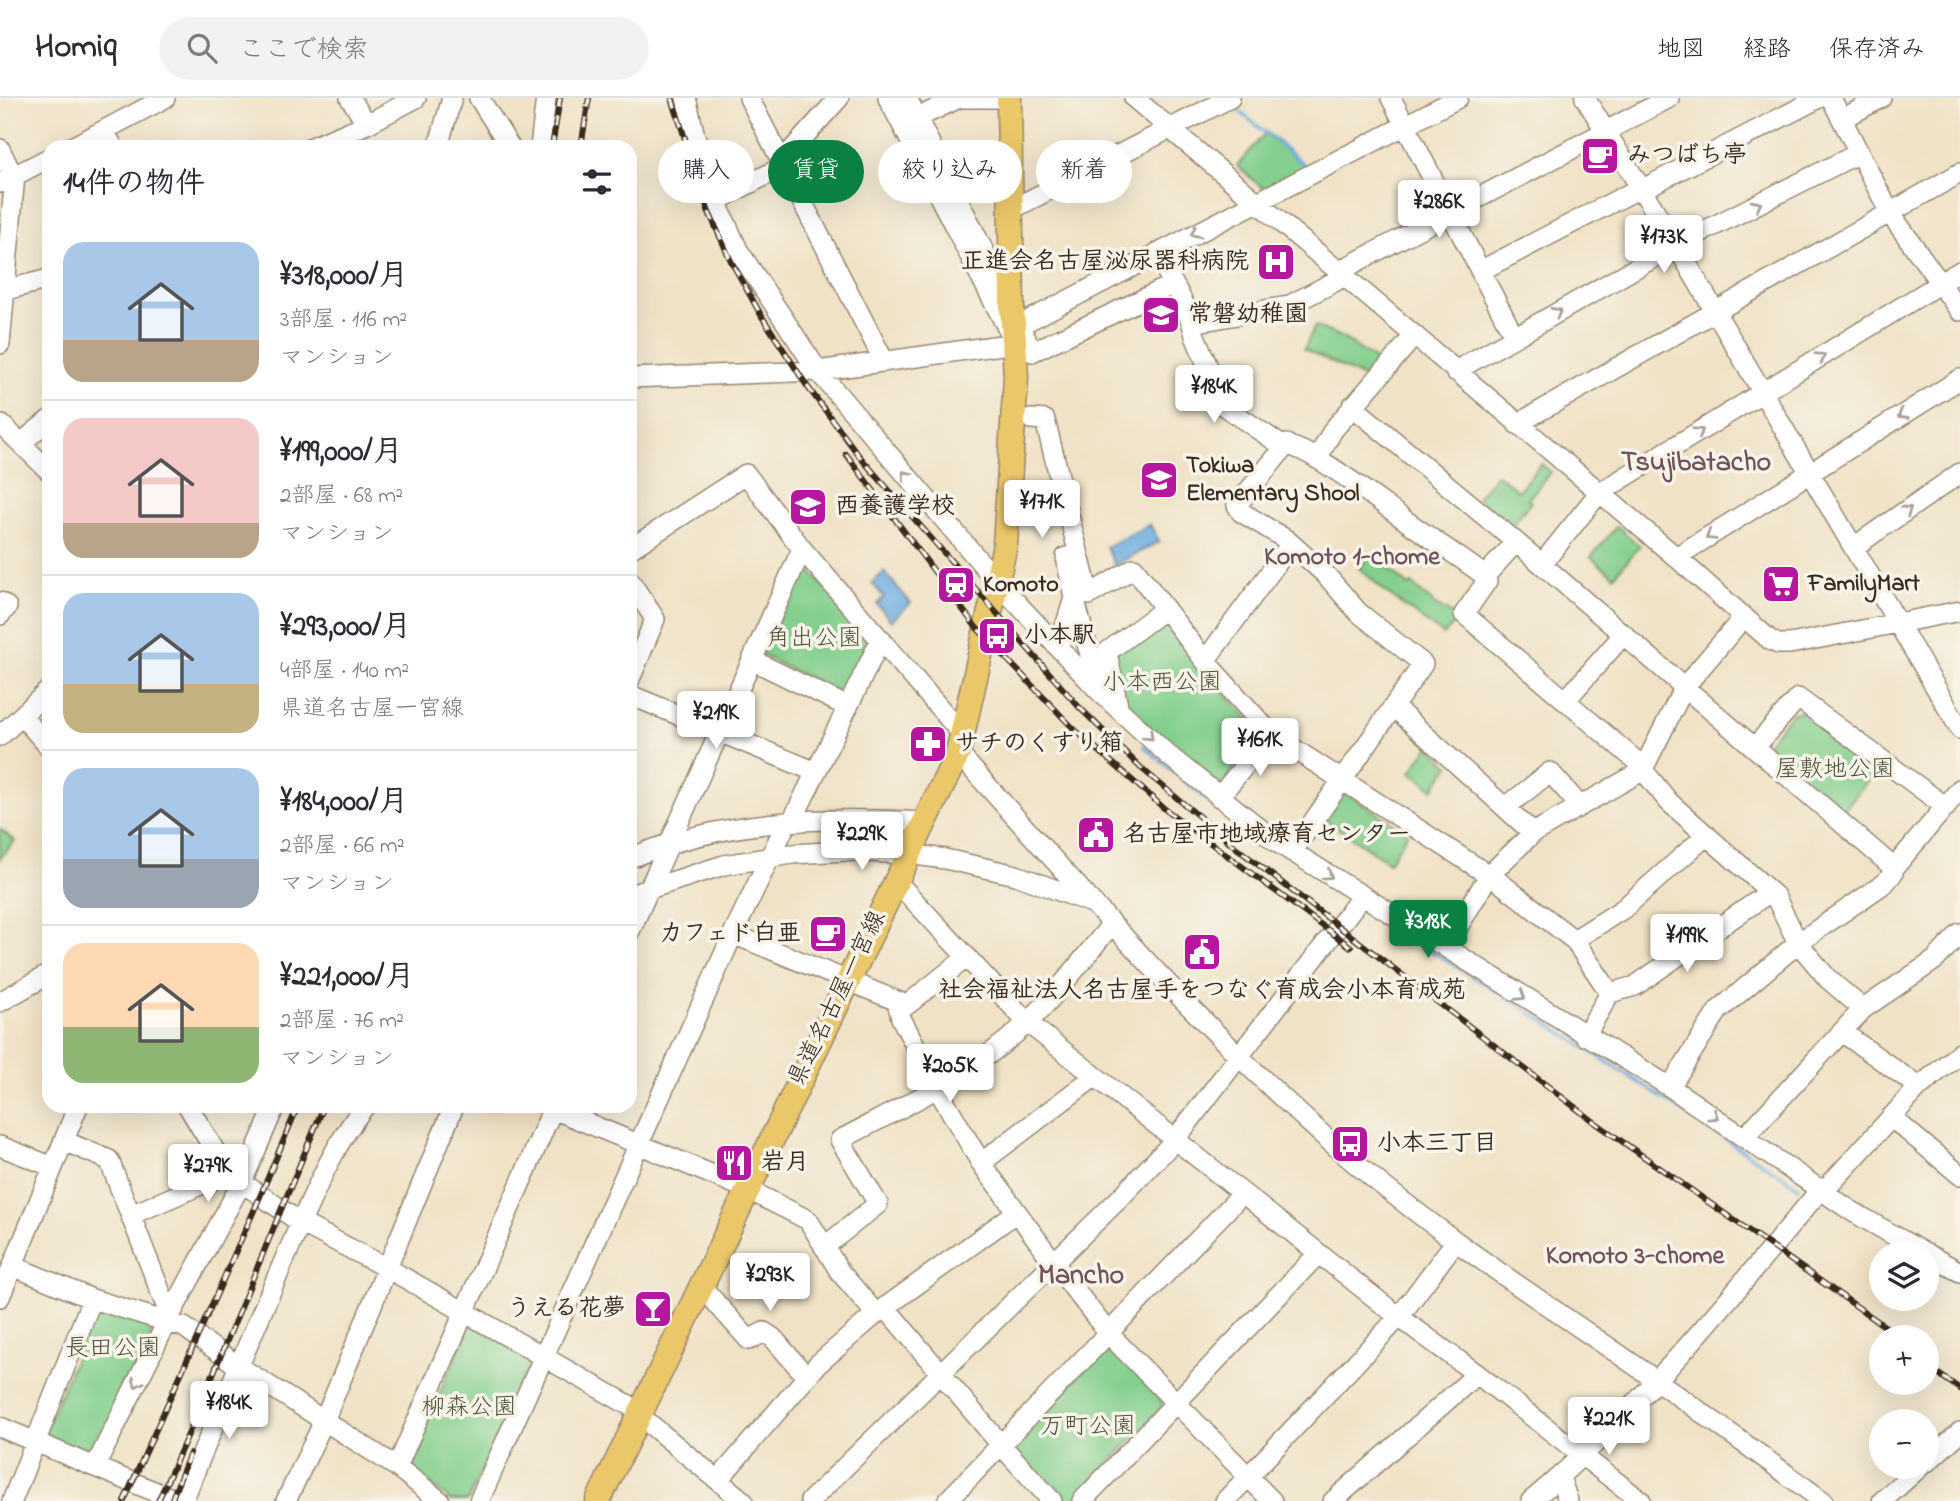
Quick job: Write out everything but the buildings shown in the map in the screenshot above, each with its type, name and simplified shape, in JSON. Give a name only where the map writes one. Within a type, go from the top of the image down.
[{"type":"main road","name":"県道名古屋一宮線","points":[[598,1501],[960,744],[1005,545],[1016,377],[1010,98]]},
{"type":"street","points":[[109,139],[133,105],[165,98]]},
{"type":"street","points":[[350,98],[367,124]]},
{"type":"street","points":[[329,140],[367,124],[416,98]]},
{"type":"street","points":[[440,140],[452,98]]},
{"type":"street","points":[[479,98],[506,140]]},
{"type":"street","points":[[541,140],[546,98]]},
{"type":"street","points":[[686,98],[696,140]]},
{"type":"street","points":[[749,98],[771,140]]},
{"type":"street","points":[[803,140],[839,98]]},
{"type":"street","points":[[888,98],[1032,352],[1172,285]]},
{"type":"street","points":[[906,98],[1015,325]]},
{"type":"street","points":[[917,118],[959,98],[1010,98]]},
{"type":"street","points":[[1134,98],[1676,557],[1743,618],[1778,644],[1960,611]]},
{"type":"street","points":[[1012,209],[1230,98]]},
{"type":"street","points":[[1391,98],[1514,336]]},
{"type":"street","points":[[637,378],[818,371],[884,361],[1015,325],[1458,98]]},
{"type":"street","points":[[1585,98],[1676,245],[1960,729]]},
{"type":"street","points":[[1192,323],[1288,306],[1336,281],[1339,271],[1670,98]]},
{"type":"street","points":[[1480,271],[1819,98]]},
{"type":"street","points":[[1831,98],[1891,213],[1960,311]]},
{"type":"street","points":[[1842,119],[1881,98]]},
{"type":"street","points":[[0,149],[9,178],[6,290],[0,344]]},
{"type":"street","points":[[1455,371],[1676,245],[1859,152]]},
{"type":"street","points":[[9,178],[42,162]]},
{"type":"street","points":[[1517,424],[1960,173]]},
{"type":"street","points":[[717,203],[738,250],[818,371],[998,583],[1100,692],[1168,755],[1292,852],[1670,1087],[1821,1191],[1904,1241]]},
{"type":"street","points":[[803,203],[884,361]]},
{"type":"street","points":[[1157,253],[1172,285],[1178,291],[1225,407],[1281,445],[1287,444],[1317,459],[1365,490],[1485,576],[1487,581],[1464,614],[1634,760],[1670,802],[1770,892],[1798,943],[1828,979],[1863,1009]]},
{"type":"street","points":[[1542,564],[1599,493],[1960,271]]},
{"type":"street","points":[[6,290],[42,281]]},
{"type":"street","points":[[1317,459],[1333,430],[1414,336]]},
{"type":"street","points":[[1016,377],[1031,419],[1069,567],[1074,598],[1100,692]]},
{"type":"street","points":[[1676,557],[1960,379]]},
{"type":"street","points":[[1352,407],[1542,564],[1894,868]]},
{"type":"street","points":[[1031,419],[1045,420],[1088,594],[1135,568],[1205,661],[1271,734],[1489,875],[1574,940],[1610,993]]},
{"type":"street","points":[[1,424],[42,464]]},
{"type":"street","points":[[21,443],[42,426]]},
{"type":"street","points":[[1287,444],[1237,505],[1241,512],[1291,544],[1326,575],[1358,612],[1423,664],[1292,852]]},
{"type":"street","points":[[1854,547],[1960,473]]},
{"type":"street","points":[[637,544],[746,474],[802,549],[881,639],[960,744],[1111,925],[1239,1056],[1343,1152],[1455,1242],[1658,1381],[1823,1501]]},
{"type":"street","points":[[1485,576],[1516,542]]},
{"type":"street","points":[[1205,661],[1291,544]]},
{"type":"street","points":[[639,892],[668,843],[802,549]]},
{"type":"street","points":[[637,592],[654,619],[637,662]]},
{"type":"street","points":[[1059,646],[1074,598]]},
{"type":"street","points":[[0,602],[7,607],[0,615]]},
{"type":"street","points":[[1118,706],[1107,652],[1165,609]]},
{"type":"street","points":[[1446,947],[1489,875],[1533,833],[1642,772],[1685,686],[1743,618]]},
{"type":"street","points":[[1565,701],[1624,634]]},
{"type":"street","points":[[479,1501],[733,934],[881,639]]},
{"type":"street","points":[[752,660],[848,707]]},
{"type":"street","points":[[0,736],[42,697]]},
{"type":"street","points":[[637,698],[816,772]]},
{"type":"street","points":[[1755,747],[1798,698],[1945,807]]},
{"type":"street","points":[[1394,707],[1533,833]]},
{"type":"street","points":[[22,716],[42,739]]},
{"type":"street","points":[[1219,797],[1271,734]]},
{"type":"street","points":[[1507,807],[1550,772],[1580,806]]},
{"type":"street","points":[[1670,1087],[1718,1010],[1798,943],[1885,883],[1894,873],[1894,868],[1960,789]]},
{"type":"street","points":[[637,855],[668,843],[709,832],[790,821],[867,818],[923,822]]},
{"type":"street","points":[[1574,940],[1623,909],[1707,835]]},
{"type":"street","points":[[639,892],[724,865],[845,851],[945,859],[1016,875],[1093,903]]},
{"type":"street","points":[[895,880],[1028,1023],[1318,1254],[1641,1501]]},
{"type":"street","points":[[1585,1036],[1610,993],[1636,986],[1770,892]]},
{"type":"street","points":[[810,1501],[1054,1263],[1174,1140],[1362,896]]},
{"type":"street","points":[[824,1247],[878,1204],[840,1140],[937,1088],[989,1055],[1028,1023],[1111,925]]},
{"type":"street","points":[[1744,1138],[1863,1009],[1935,960],[1960,933]]},
{"type":"street","points":[[733,934],[907,1005],[967,957]]},
{"type":"street","points":[[0,1002],[42,978]]},
{"type":"street","points":[[897,1001],[901,1018],[937,1088],[981,1163],[1054,1263],[1109,1334],[1272,1501]]},
{"type":"street","points":[[1842,1032],[1919,1087]]},
{"type":"street","points":[[1531,1501],[1560,1477],[1658,1381],[1821,1191],[1919,1087],[1957,1061]]},
{"type":"street","points":[[981,1163],[1094,1077]]},
{"type":"street","points":[[0,1297],[76,1113]]},
{"type":"street","points":[[193,1113],[235,1178],[301,1223],[387,1268],[640,1414],[743,1501]]},
{"type":"street","points":[[95,1467],[235,1178],[271,1113]]},
{"type":"street","points":[[0,1427],[180,1501],[301,1223],[336,1152],[361,1113]]},
{"type":"street","points":[[286,1501],[324,1421],[451,1113]]},
{"type":"street","points":[[397,1467],[548,1113]]},
{"type":"street","points":[[565,1113],[747,1189],[808,1220],[840,1272],[940,1373],[1052,1501]]},
{"type":"street","points":[[1891,1117],[1960,1175]]},
{"type":"street","points":[[64,1141],[109,1160],[169,1319]]},
{"type":"street","points":[[0,1146],[53,1167]]},
{"type":"street","points":[[131,1214],[235,1178]]},
{"type":"street","points":[[947,1501],[1242,1194]]},
{"type":"street","points":[[718,1480],[806,1377],[881,1311],[1017,1212]]},
{"type":"street","points":[[1225,1501],[1399,1317],[1455,1242]]},
{"type":"street","points":[[1082,1501],[1318,1254]]},
{"type":"street","points":[[1939,1261],[1960,1272]]},
{"type":"street","points":[[13,1266],[92,1299],[169,1319],[184,1327],[238,1366],[397,1467],[440,1501]]},
{"type":"street","points":[[701,1286],[749,1339],[764,1332],[774,1338],[806,1377]]},
{"type":"street","points":[[12,1501],[92,1299]]},
{"type":"street","points":[[1333,1501],[1477,1374]]},
{"type":"street","points":[[1939,1451],[1960,1433]]},
{"type":"street","points":[[1560,1477],[1568,1501]]},
{"type":"street","points":[[1882,1501],[1907,1479]]},
{"type":"green space","points":[[1266,132],[1309,168],[1265,190],[1237,166]]},
{"type":"green space","points":[[1315,326],[1341,337],[1381,364],[1368,380],[1304,349]]},
{"type":"green space","points":[[1541,464],[1551,472],[1528,499],[1531,502],[1510,527],[1477,498],[1497,474],[1518,491]]},
{"type":"green space","points":[[1617,526],[1640,546],[1614,576],[1591,557]]},
{"type":"green space","points":[[1372,554],[1409,586],[1412,584],[1434,604],[1458,618],[1444,635],[1390,596],[1359,568]]},
{"type":"green space","name":"角出公園","points":[[807,567],[870,638],[842,694],[761,655],[799,570]]},
{"type":"green space","name":"小本西公園","points":[[1162,618],[1261,734],[1220,787],[1209,786],[1124,703],[1112,653]]},
{"type":"green space","name":"屋敷地公園","points":[[1804,711],[1879,767],[1841,813],[1768,751],[1768,742],[1792,713]]},
{"type":"green space","points":[[1429,746],[1450,766],[1433,789],[1411,772]]},
{"type":"green space","points":[[1341,793],[1346,793],[1408,833],[1389,862],[1324,819]]},
{"type":"green space","points":[[0,829],[15,841],[0,859]]},
{"type":"green space","name":"長田公園","points":[[95,1310],[156,1324],[92,1458],[47,1440],[44,1433]]},
{"type":"green space","name":"柳森公園","points":[[470,1323],[527,1356],[529,1364],[468,1501],[451,1501],[408,1466]]},
{"type":"green space","name":"万町公園","points":[[1106,1347],[1112,1348],[1162,1401],[1161,1409],[1073,1501],[1061,1501],[1014,1450],[1014,1444]]},
{"type":"water","points":[[1150,524],[1159,542],[1115,565],[1106,547]]},
{"type":"water","points":[[884,572],[911,603],[891,621],[877,604],[884,597],[872,583]]},
{"type":"waterway","points":[[1239,111],[1307,167]]},
{"type":"waterway","points":[[1144,746],[1223,814],[1260,841]]},
{"type":"waterway","points":[[1319,879],[1338,894]]},
{"type":"waterway","points":[[1370,913],[1540,1018],[1799,1187]]},
{"type":"waterway","points":[[1939,1272],[1960,1283]]},
{"type":"railway","points":[[553,140],[560,98]]},
{"type":"railway","points":[[582,140],[589,98]]},
{"type":"railway","points":[[672,98],[708,210],[731,261],[761,315],[807,386],[860,457],[1079,707],[1141,768],[1239,850],[1593,1121],[1883,1325]]},
{"type":"railway","points":[[846,454],[976,627],[1074,729],[1166,810],[1351,947]]},
{"type":"railway","points":[[124,1501],[295,1113]]},
{"type":"railway","points":[[158,1501],[321,1113]]},
{"type":"railway","points":[[1939,1374],[1960,1389]]},
{"type":"railway","points":[[171,1501],[190,1453]]},
{"type":"place","name":"みつばち亭","points":[[1600,156]]},
{"type":"place","name":"正進会名古屋泌尿器科病院","points":[[1276,262]]},
{"type":"place","name":"常磐幼稚園","points":[[1161,315]]},
{"type":"place","name":"Tokiwa Elementary Shool","points":[[1159,480]]},
{"type":"place","name":"西養護学校","points":[[808,507]]},
{"type":"place","name":"FamilyMart","points":[[1781,584]]},
{"type":"place","name":"Komoto","points":[[956,585]]},
{"type":"place","name":"小本駅","points":[[997,636]]},
{"type":"place","name":"サチのくすり箱","points":[[928,744]]},
{"type":"place","name":"名古屋市地域療育センター","points":[[1096,835]]},
{"type":"place","name":"カフェド白亜","points":[[828,934]]},
{"type":"place","name":"社会福祉法人名古屋手をつなぐ育成会小本育成苑","points":[[1202,952]]},
{"type":"place","name":"小本三丁目","points":[[1350,1144]]},
{"type":"place","name":"岩月","points":[[734,1163]]},
{"type":"place","name":"うえる花夢","points":[[653,1309]]},
{"type":"district","name":"Tsujibatacho","points":[[1696,463]]},
{"type":"district","name":"Komoto 1-chome","points":[[1352,558]]},
{"type":"district","name":"Komoto 3-chome","points":[[1635,1257]]},
{"type":"district","name":"Mancho","points":[[1081,1276]]}]
